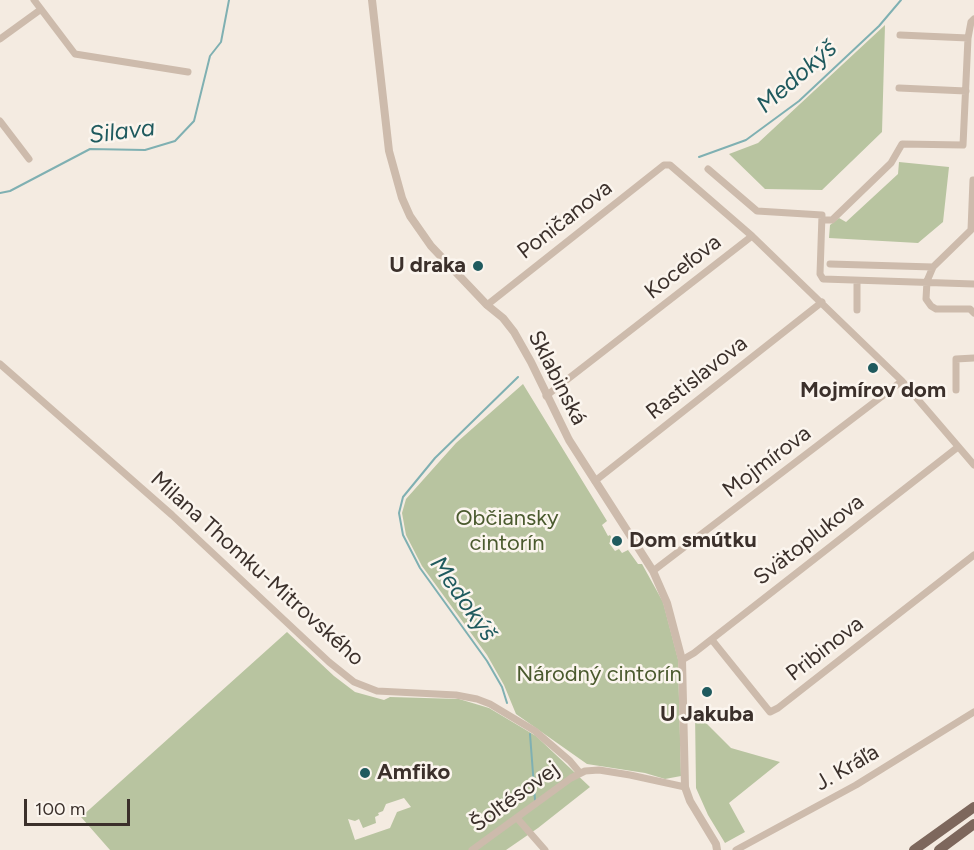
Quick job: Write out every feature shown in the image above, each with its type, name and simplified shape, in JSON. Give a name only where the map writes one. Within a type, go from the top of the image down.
[{"type":"main road","points":[[914,850],[974,807]]},
{"type":"main road","points":[[939,850],[974,824]]},
{"type":"street","points":[[34,0],[75,54],[188,72]]},
{"type":"street","name":"Sklabinská","points":[[372,0],[389,151],[402,198],[410,216],[431,246],[487,305],[503,318],[523,346],[569,440],[653,571],[667,603],[682,660],[686,787]]},
{"type":"street","points":[[0,39],[40,10]]},
{"type":"street","points":[[708,169],[758,211],[832,220],[891,163],[902,144],[963,145],[968,38],[971,22],[974,19]]},
{"type":"street","points":[[900,35],[968,38]]},
{"type":"street","points":[[899,88],[966,91]]},
{"type":"street","points":[[0,121],[29,159]]},
{"type":"street","name":"Poničanova","points":[[487,305],[664,165]]},
{"type":"street","name":"Koceľova","points":[[546,396],[752,236],[670,165],[664,165]]},
{"type":"street","points":[[974,180],[971,230],[933,267],[927,282],[926,298],[936,309],[970,309],[974,313]]},
{"type":"street","points":[[822,218],[820,274],[823,279],[974,284]]},
{"type":"street","points":[[752,236],[902,381],[974,465]]},
{"type":"street","points":[[830,264],[933,267]]},
{"type":"street","points":[[857,281],[857,310]]},
{"type":"street","name":"Rastislavova","points":[[595,481],[822,302]]},
{"type":"street","points":[[956,390],[956,359],[974,358]]},
{"type":"street","name":"Milana Thomku-Mitrovského","points":[[0,364],[172,515],[328,662],[354,682],[377,691],[456,695],[490,704],[535,731],[570,761],[579,772]]},
{"type":"street","name":"Mojmírova","points":[[653,571],[902,381]]},
{"type":"street","name":"Svätoplukova","points":[[682,660],[712,640],[958,447]]},
{"type":"street","name":"Pribinova","points":[[712,640],[770,712],[974,555]]},
{"type":"street","name":"J. Kráľa","points":[[736,850],[856,785],[974,712]]},
{"type":"street","name":"Šoltésovej","points":[[472,850],[579,772],[599,770],[686,787]]},
{"type":"street","points":[[686,787],[690,801],[716,844],[717,850]]},
{"type":"street","points":[[517,818],[545,850]]},
{"type":"green space","points":[[885,25],[882,132],[822,190],[765,189],[729,154],[758,143]]},
{"type":"green space","points":[[899,162],[949,167],[943,222],[918,243],[829,238],[830,225],[839,218],[846,222],[898,174]]},
{"type":"green space","points":[[523,384],[607,521],[602,525],[613,540],[609,543],[615,551],[619,549],[622,553],[628,550],[638,564],[642,564],[663,602],[678,659],[681,776],[665,779],[645,773],[587,764],[516,714],[504,685],[487,655],[422,566],[406,535],[402,513],[406,499],[456,443]]},
{"type":"green space","points":[[287,632],[334,676],[355,692],[384,700],[390,697],[459,699],[489,708],[536,736],[590,787],[506,850],[110,850],[81,817]],"holes":[[[404,798],[411,807],[397,812],[390,828],[355,840],[348,819],[355,821],[359,819],[363,828],[376,823],[375,817],[383,811],[386,804]]]},
{"type":"green space","points":[[695,712],[731,748],[780,762],[729,803],[745,832],[725,843],[708,815],[696,788]]},
{"type":"waterway","name":"Silava","points":[[0,193],[10,191],[90,149],[145,150],[175,141],[194,121],[210,56],[221,42],[229,0]]},
{"type":"waterway","name":"Medokýš","points":[[699,157],[746,140],[799,101],[879,26],[901,0]]},
{"type":"waterway","name":"Medokýš","points":[[507,703],[502,687],[487,661],[420,568],[403,535],[399,513],[403,497],[435,458],[518,377]]},
{"type":"waterway","name":"Medokýš","points":[[530,734],[535,800]]},
{"type":"place","name":"U draka","points":[[478,266]]},
{"type":"place","name":"Mojmírov dom","points":[[873,368]]},
{"type":"place","name":"Dom smútku","points":[[617,541]]},
{"type":"place","name":"U Jakuba","points":[[707,692]]},
{"type":"place","name":"Amfiko","points":[[365,773]]},
{"type":"park label","name":"Občiansky cintorín","points":[[507,532]]},
{"type":"park label","name":"Národný cintorín","points":[[599,675]]}]
